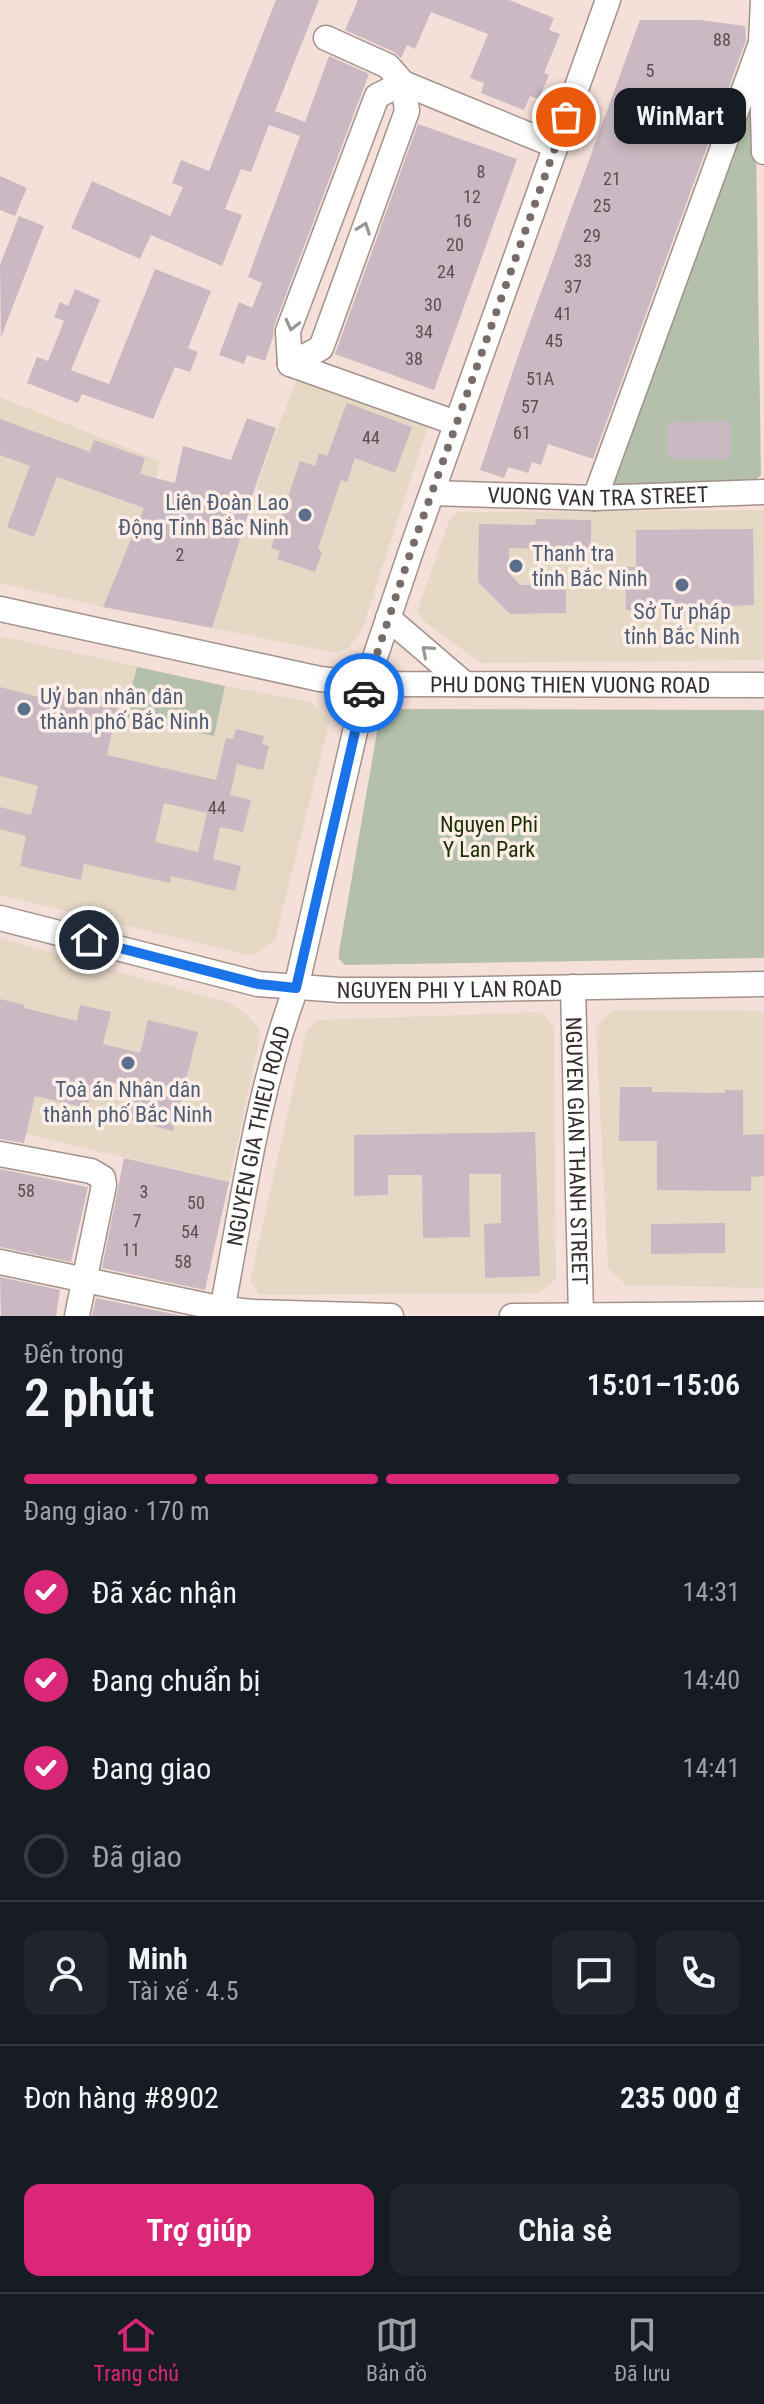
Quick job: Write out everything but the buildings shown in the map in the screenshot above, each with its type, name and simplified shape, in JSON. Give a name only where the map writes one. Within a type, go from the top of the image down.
[{"type":"street","name":"NGUYEN GIA THIEU ROAD","points":[[222,1312],[259,1119],[283,1021],[296,988],[366,684],[608,0]]},
{"type":"street","points":[[763,0],[764,152]]},
{"type":"street","points":[[326,38],[388,66],[403,83],[556,146]]},
{"type":"street","points":[[595,498],[761,43]]},
{"type":"street","points":[[290,364],[288,331],[377,96],[403,83]]},
{"type":"street","points":[[290,364],[321,348],[407,111],[403,83]]},
{"type":"street","points":[[347,176],[379,187]]},
{"type":"street","points":[[311,273],[344,284]]},
{"type":"street","points":[[290,364],[456,423]]},
{"type":"street","name":"VUONG VAN TRA STREET","points":[[432,493],[595,498],[764,492]]},
{"type":"street","name":"PHU DONG THIEN VUONG ROAD","points":[[0,609],[320,679],[366,684],[764,685]]},
{"type":"street","points":[[388,618],[465,684]]},
{"type":"street","name":"NGUYEN PHI Y LAN ROAD","points":[[0,918],[258,984],[296,988],[431,990],[764,984]]},
{"type":"street","name":"NGUYEN GIAN THANH STREET","points":[[573,987],[581,1316]]},
{"type":"street","points":[[0,1154],[91,1171],[100,1176],[104,1185],[77,1316]]},
{"type":"street","points":[[0,1262],[222,1312],[391,1316]]},
{"type":"street","points":[[512,1316],[764,1314]]},
{"type":"shaded area","points":[[298,377],[428,427],[362,629],[349,648],[336,653],[212,628],[270,447]]},
{"type":"shaded area","points":[[0,397],[160,461],[156,478],[103,607],[0,583]]},
{"type":"shaded area","points":[[764,510],[764,660],[481,663],[426,623],[417,611],[449,521],[458,512]]},
{"type":"shaded area","points":[[0,636],[311,702],[330,721],[275,941],[251,956],[0,895]]},
{"type":"shaded area","points":[[0,938],[229,1003],[246,1013],[258,1027],[260,1036],[229,1182],[26,1134],[0,1109]]},
{"type":"shaded area","points":[[613,1010],[764,1011],[764,1288],[626,1285],[608,1268],[596,1027]]},
{"type":"shaded area","points":[[542,1012],[554,1027],[556,1279],[538,1293],[259,1295],[250,1281],[306,1032],[318,1020]]},
{"type":"green space","points":[[755,76],[761,475],[754,481],[617,487],[612,478]]},
{"type":"green space","points":[[137,667],[225,686],[214,736],[124,717]]},
{"type":"green space","name":"Nguyen Phi Y Lan Park","points":[[381,709],[764,710],[764,958],[345,965],[339,959],[339,952]]},
{"type":"way so far","points":[[364,693],[411,551],[566,117]]},
{"type":"place","name":"WinMart","points":[[566,117]]},
{"type":"place","name":"Liên Đoàn Lao Động Tỉnh Bắc Ninh","points":[[305,515]]},
{"type":"place","name":"Thanh tra tỉnh Bắc Ninh","points":[[516,566]]},
{"type":"place","name":"Sở Tư pháp tỉnh Bắc Ninh","points":[[682,585]]},
{"type":"place","name":"Uỷ ban nhân dân thành phố Bắc Ninh","points":[[24,709]]},
{"type":"place","name":"Toà án Nhân dân thành phố Bắc Ninh","points":[[128,1063]]},
{"type":"route","points":[[89,940],[258,984],[296,988],[364,693]]}]
